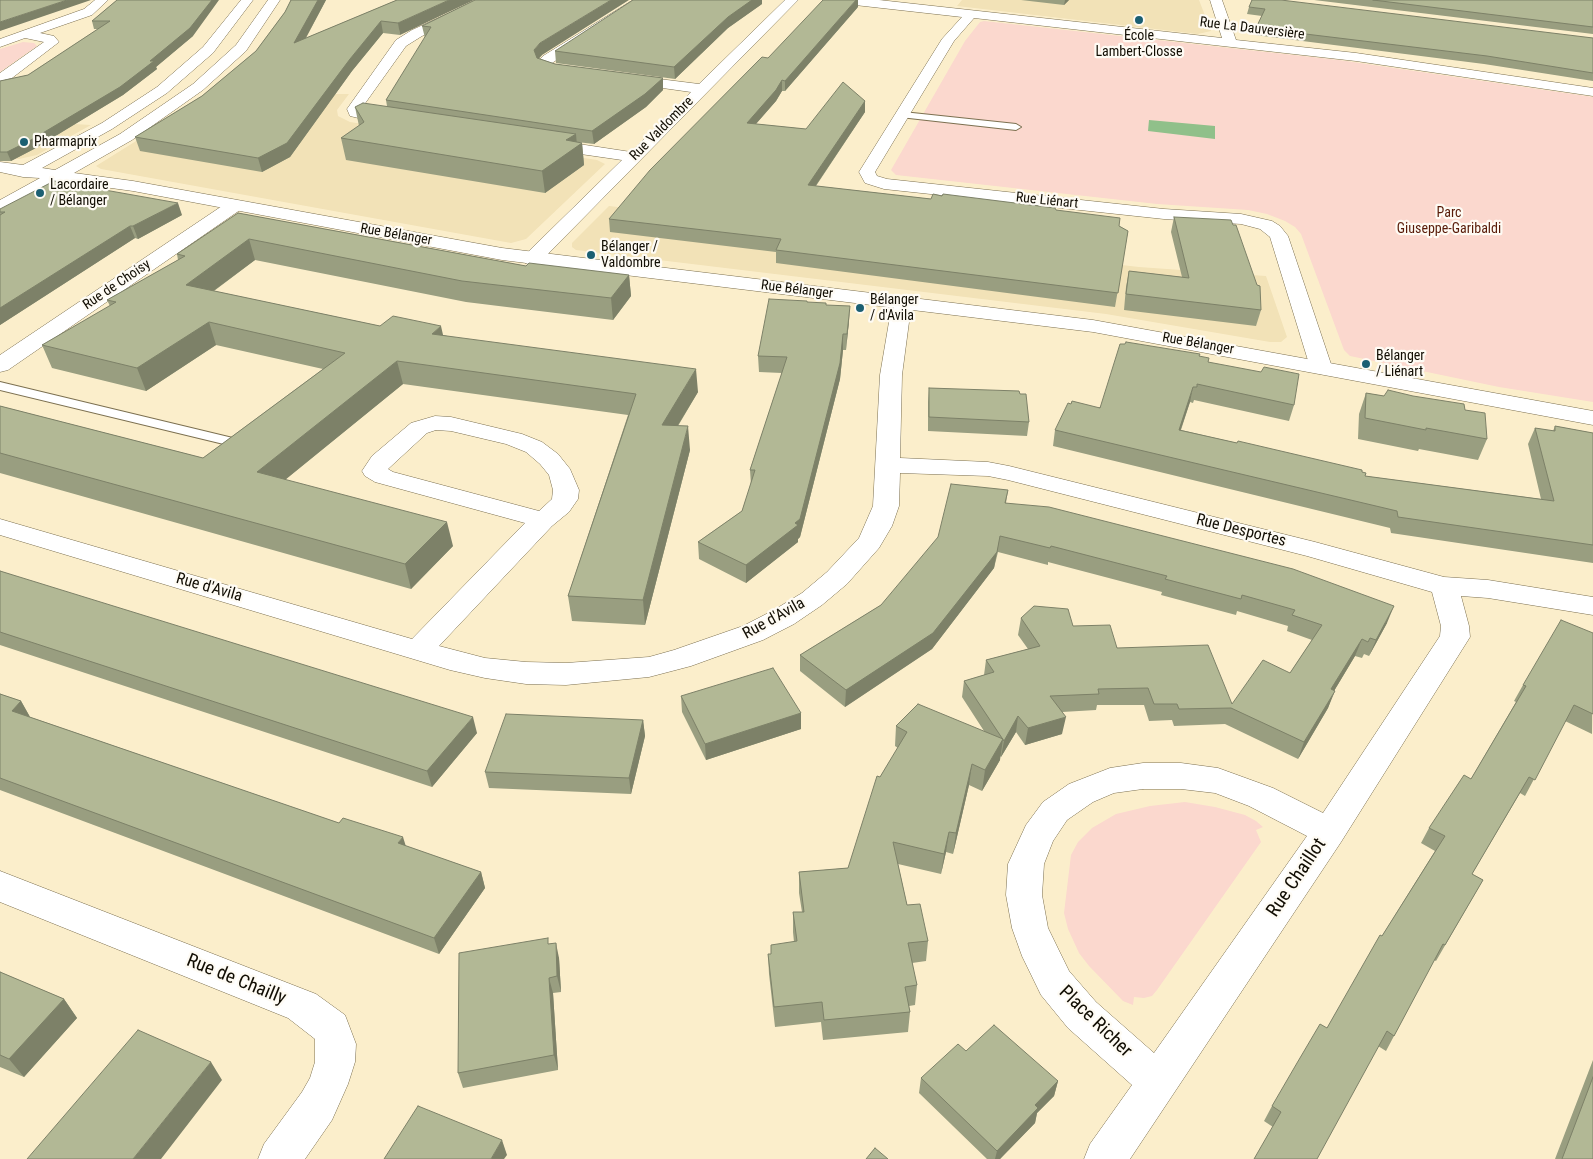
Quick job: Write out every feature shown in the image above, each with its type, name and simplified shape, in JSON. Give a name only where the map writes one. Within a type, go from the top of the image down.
[{"type":"street","points":[[0,43],[91,11],[102,0]]},
{"type":"street","points":[[0,184],[107,126],[170,84],[208,50],[247,0]]},
{"type":"street","points":[[0,207],[60,175],[140,128],[198,87],[241,48],[274,0]]},
{"type":"street","points":[[402,122],[358,115],[354,109],[374,79],[405,40],[488,0]]},
{"type":"street","points":[[585,74],[552,69],[544,63],[641,0]]},
{"type":"street","name":"Rue Valdombre","points":[[532,258],[792,0]]},
{"type":"street","name":"Rue La Dauversière","points":[[846,0],[1230,42],[1383,61],[1593,92]]},
{"type":"street","points":[[936,10],[947,0]]},
{"type":"street","points":[[1216,0],[1230,42]]},
{"type":"street","name":"Rue Liénart","points":[[971,14],[949,39],[867,172],[868,176],[876,182],[884,184],[1164,214],[1255,221],[1274,230],[1279,236],[1321,367]]},
{"type":"street","points":[[0,77],[7,75],[52,42],[49,39],[24,35]]},
{"type":"street","points":[[613,78],[702,89]]},
{"type":"street","points":[[531,142],[634,157]]},
{"type":"street","name":"Rue Bélanger","points":[[0,167],[60,175],[532,258],[1102,327],[1321,367],[1471,397],[1593,418]]},
{"type":"street","name":"Rue de Choisy","points":[[0,365],[234,206]]},
{"type":"street","name":"Rue d'Avila","points":[[0,527],[485,668],[526,673],[566,674],[649,667],[716,648],[753,633],[784,617],[812,599],[837,578],[858,556],[879,526],[886,506],[891,375],[899,322],[905,303]]},
{"type":"street","points":[[418,650],[544,520],[560,507],[565,499],[566,490],[561,474],[549,459],[534,447],[514,439],[451,424],[428,424],[420,428],[381,461],[374,471],[384,477],[544,520]]},
{"type":"street","name":"Rue Desportes","points":[[888,465],[988,469],[1009,473],[1315,550],[1444,586],[1488,589],[1593,606]]},
{"type":"street","name":"Rue Chaillot","points":[[1105,1159],[1329,832],[1455,637],[1455,626],[1444,586]]},
{"type":"street","name":"Place Richer","points":[[1158,1081],[1082,1014],[1055,983],[1041,956],[1030,928],[1024,895],[1026,864],[1038,835],[1055,811],[1081,793],[1110,781],[1143,776],[1181,776],[1218,782],[1261,796],[1329,832]]},
{"type":"street","name":"Rue de Chailly","points":[[0,886],[302,1006],[331,1028],[336,1044],[335,1062],[328,1084],[317,1106],[279,1159]]},
{"type":"lane","points":[[903,116],[1016,127]]},
{"type":"lane","points":[[0,386],[232,442]]},
{"type":"shaded area","name":"École Lambert-Closse","points":[[962,0],[1199,0],[1211,31],[1198,34],[957,6]]},
{"type":"shaded area","points":[[286,94],[349,94],[337,110],[338,116],[350,122],[597,160],[605,164],[526,239],[511,243],[101,169],[96,166],[141,138]]},
{"type":"shaded area","points":[[8,120],[91,125],[37,155],[19,159],[0,157]]},
{"type":"shaded area","points":[[1149,120],[1215,126],[1215,139],[1148,131]]},
{"type":"shaded area","points":[[609,206],[1139,267],[1266,276],[1287,337],[1281,342],[1270,342],[1106,314],[576,250],[572,247],[572,243]]},
{"type":"green space","name":"Parc Giuseppe-Garibaldi","points":[[980,22],[1339,60],[1593,97],[1593,402],[1499,387],[1350,356],[1344,350],[1301,234],[1295,227],[1285,221],[1267,214],[1248,210],[1157,204],[896,175],[891,170],[965,41]]},
{"type":"green space","points":[[23,42],[34,43],[37,46],[0,72],[0,49]]},
{"type":"green space","points":[[1185,802],[1245,815],[1263,827],[1256,830],[1261,842],[1157,990],[1152,996],[1144,998],[1134,997],[1133,1005],[1123,1001],[1089,966],[1079,953],[1068,929],[1064,913],[1071,855],[1078,842],[1092,828],[1116,814],[1150,806]]},
{"type":"building","points":[[0,0],[67,0],[0,22]]},
{"type":"building","points":[[117,0],[212,0],[190,28],[150,61],[154,61],[120,87],[31,140],[7,152],[0,152],[0,81],[28,75],[110,21],[92,21]]},
{"type":"building","points":[[291,0],[318,0],[294,43],[397,0],[449,0],[398,23],[381,21],[287,143],[258,158],[135,137],[202,96],[256,51],[285,12]]},
{"type":"building","points":[[475,0],[611,0],[540,43],[534,50],[537,58],[555,64],[663,78],[645,94],[592,131],[386,100],[431,27],[422,26]]},
{"type":"building","points":[[633,0],[752,0],[728,17],[674,67],[555,51]]},
{"type":"building","points":[[823,0],[856,0],[785,81],[782,80],[776,90],[747,123],[806,129],[843,82],[865,101],[808,185],[931,199],[933,194],[942,196],[943,194],[1120,218],[1119,226],[1128,231],[1118,293],[776,250],[781,239],[609,219],[650,170],[762,57],[768,58]]},
{"type":"building","points":[[1252,0],[1281,0],[1593,38],[1593,73],[1487,56],[1256,28],[1265,9],[1249,7]]},
{"type":"building","points":[[1373,0],[1593,0],[1593,27]]},
{"type":"building","points":[[363,103],[576,134],[566,140],[582,143],[542,171],[341,138],[364,122],[355,107]]},
{"type":"building","points":[[54,181],[178,203],[130,226],[0,308],[0,215],[5,212],[0,212],[0,209]]},
{"type":"building","points":[[238,213],[526,266],[529,263],[629,275],[611,298],[462,281],[249,239],[186,285],[380,326],[393,316],[441,326],[432,334],[696,369],[662,425],[688,426],[643,600],[568,596],[636,394],[397,361],[257,472],[447,522],[405,564],[0,453],[0,406],[203,458],[345,353],[209,322],[137,368],[42,345],[116,302],[107,300],[185,256],[177,254]]},
{"type":"building","points":[[1174,217],[1231,220],[1233,225],[1236,225],[1257,285],[1260,286],[1261,310],[1126,294],[1129,271],[1189,278]]},
{"type":"building","points":[[769,299],[850,306],[847,334],[843,334],[840,363],[800,519],[795,523],[798,525],[746,565],[698,542],[742,511],[755,470],[750,470],[787,357],[758,356]]},
{"type":"building","points":[[1126,342],[1200,354],[1199,356],[1209,358],[1208,362],[1261,372],[1264,367],[1299,374],[1294,405],[1197,384],[1197,387],[1193,387],[1179,430],[1237,443],[1238,441],[1362,470],[1362,472],[1366,473],[1365,476],[1554,501],[1535,428],[1555,431],[1555,426],[1593,433],[1593,545],[1398,517],[1397,511],[1055,430],[1068,403],[1071,404],[1072,401],[1100,408],[1120,344],[1125,344]]},
{"type":"building","points":[[929,388],[1019,391],[1020,394],[1026,394],[1029,422],[929,417]]},
{"type":"building","points":[[1388,390],[1464,404],[1465,410],[1485,413],[1487,439],[1365,418],[1366,393],[1384,396]]},
{"type":"building","points":[[951,484],[1008,490],[1005,503],[1049,507],[1293,569],[1394,606],[1376,640],[1370,638],[1368,642],[1362,639],[1331,689],[1335,691],[1304,742],[1231,708],[1179,709],[1177,704],[1154,704],[1148,688],[1098,689],[1099,694],[1050,696],[1066,717],[1028,728],[1018,716],[1004,741],[964,681],[994,672],[986,660],[1040,646],[1021,618],[1034,606],[1068,609],[1073,626],[1110,625],[1117,648],[1208,645],[1232,704],[1263,660],[1290,673],[1322,625],[1292,615],[1295,610],[1242,595],[1241,599],[1165,579],[1167,576],[1051,546],[1050,548],[1000,536],[997,552],[933,633],[846,690],[800,655],[881,605],[938,537]]},
{"type":"building","points":[[0,571],[473,717],[427,771],[0,632]]},
{"type":"building","points":[[1561,620],[1593,633],[1593,714],[1574,705],[1535,780],[1529,777],[1472,874],[1483,880],[1445,945],[1443,944],[1394,1036],[1387,1031],[1317,1159],[1254,1159],[1281,1112],[1272,1106],[1320,1024],[1327,1028],[1380,935],[1382,936],[1445,836],[1429,828],[1464,775],[1471,779],[1526,686],[1523,685]]},
{"type":"building","points":[[773,668],[801,713],[705,744],[681,696]]},
{"type":"building","points":[[0,694],[21,701],[12,711],[339,823],[343,818],[403,837],[398,843],[481,872],[434,938],[0,778]]},
{"type":"building","points":[[918,704],[1003,739],[985,770],[972,764],[956,833],[949,832],[944,854],[893,842],[907,905],[920,904],[928,941],[908,943],[917,985],[905,987],[910,1012],[824,1020],[822,1002],[774,1007],[768,954],[771,954],[771,945],[797,941],[793,912],[804,912],[799,872],[848,868],[877,776],[880,777],[907,732],[896,726]]},
{"type":"building","points":[[506,714],[643,720],[629,778],[485,772]]},
{"type":"building","points":[[548,938],[548,944],[556,943],[557,976],[549,978],[554,1055],[458,1073],[459,953]]},
{"type":"building","points":[[0,972],[64,999],[9,1059],[0,1055]]},
{"type":"building","points":[[994,1025],[1058,1081],[1035,1105],[1038,1108],[997,1151],[921,1078],[958,1044],[966,1051]]},
{"type":"building","points":[[138,1030],[211,1062],[133,1159],[27,1159]]},
{"type":"building","points":[[1593,1077],[1593,1159],[1562,1159]]},
{"type":"building","points":[[418,1106],[502,1140],[491,1159],[384,1159]]},
{"type":"building","points":[[875,1148],[888,1159],[866,1159]]},
{"type":"place","name":"École Lambert-Closse","points":[[1139,20]]},
{"type":"place","name":"Pharmaprix","points":[[24,142]]},
{"type":"place","name":"Lacordaire / Bélanger","points":[[40,193]]},
{"type":"place","name":"Bélanger / Valdombre","points":[[591,255]]},
{"type":"place","name":"Bélanger / d'Avila","points":[[860,308]]},
{"type":"place","name":"Bélanger / Liénart","points":[[1366,364]]}]
